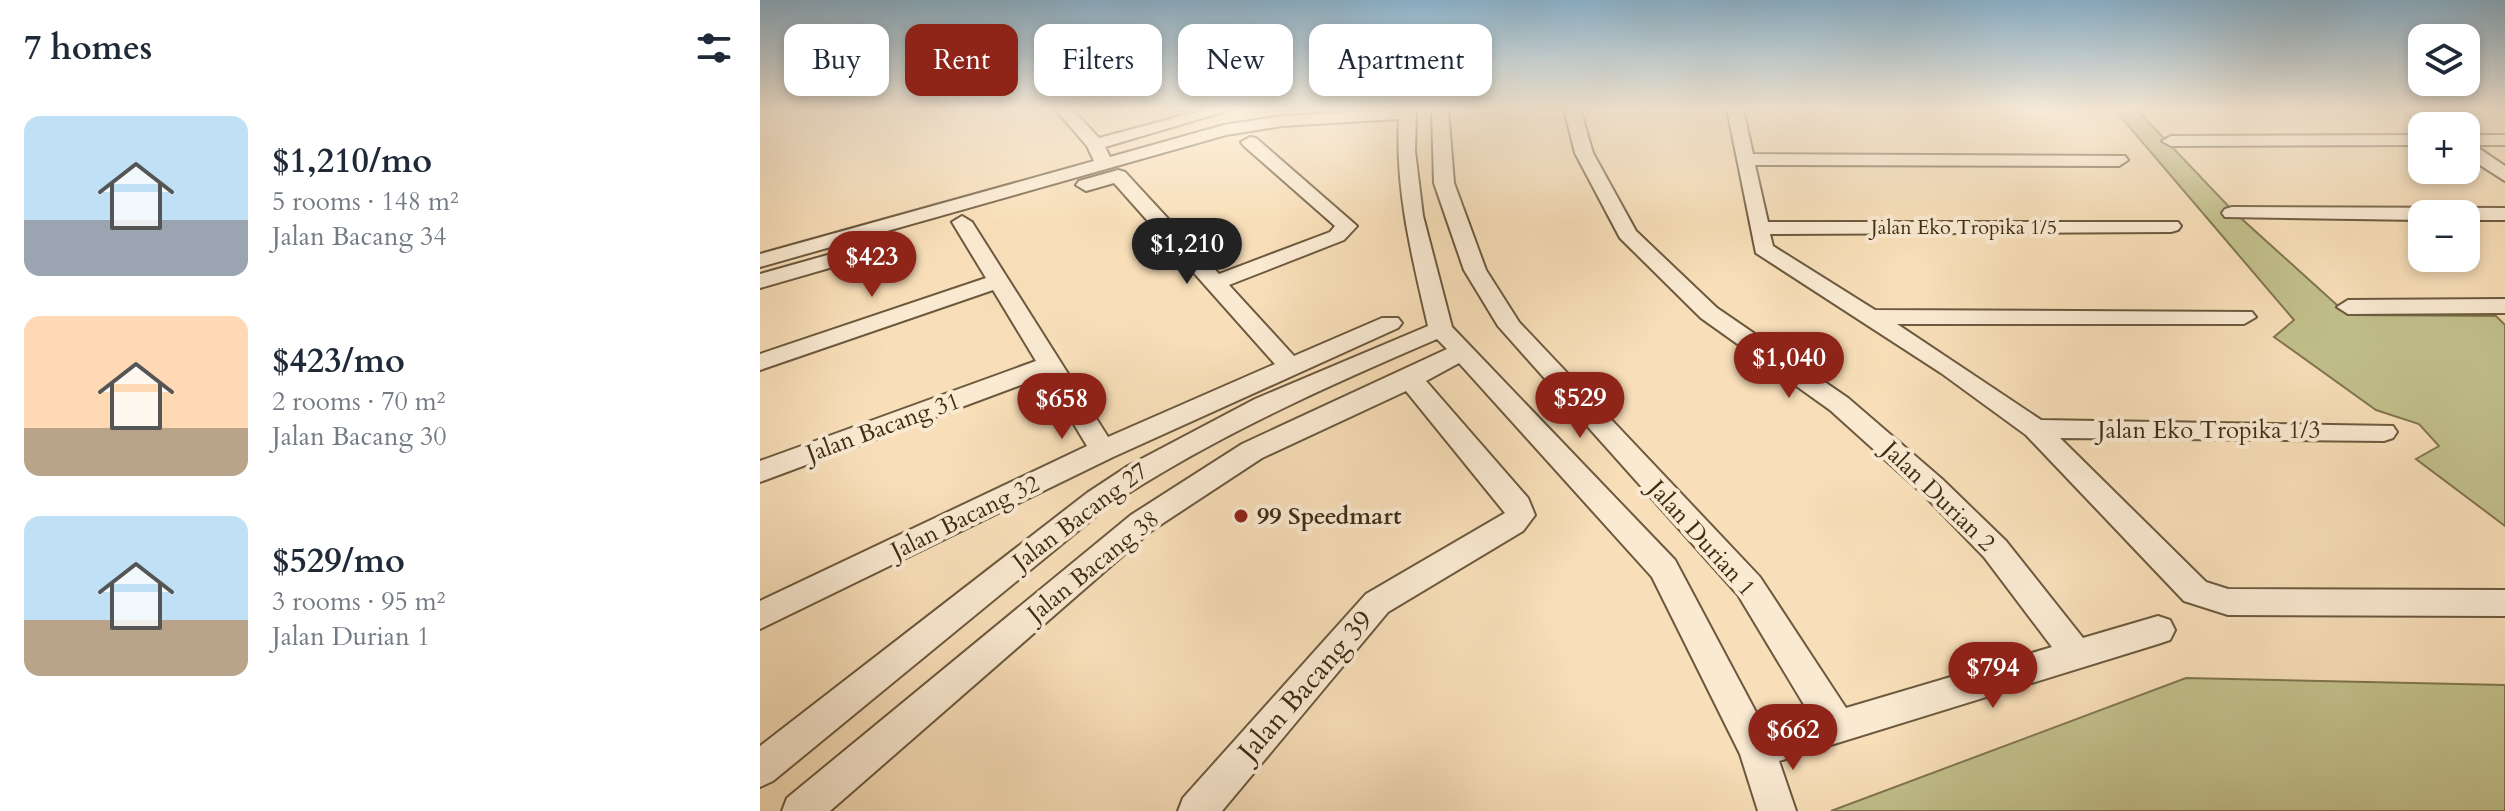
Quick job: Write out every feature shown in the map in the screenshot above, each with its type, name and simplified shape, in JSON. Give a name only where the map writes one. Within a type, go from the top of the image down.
[{"type":"street","points":[[1094,147],[1290,366]]},
{"type":"street","points":[[760,281],[962,222],[1138,147]]},
{"type":"street","points":[[760,261],[1163,147]]},
{"type":"street","points":[[1215,283],[1337,236],[1347,226],[1256,147]]},
{"type":"street","points":[[1406,147],[1413,216],[1451,340],[1664,569],[1757,751],[1777,811]]},
{"type":"street","name":"Jalan Durian 1","points":[[1442,147],[1444,183],[1475,270],[1510,326],[1749,586],[1837,726]]},
{"type":"street","name":"Jalan Durian 2","points":[[1582,147],[1627,234],[1709,313],[1839,404],[1932,486],[1995,549],[2076,654]]},
{"type":"street","points":[[1742,147],[1762,248],[1767,253],[2035,429],[2171,571],[2206,598],[2228,602],[2505,603]]},
{"type":"street","points":[[2480,158],[2505,175]]},
{"type":"street","points":[[1744,159],[2119,160]]},
{"type":"street","points":[[2232,213],[2505,214]]},
{"type":"street","points":[[962,222],[1103,450]]},
{"type":"street","name":"Jalan Eko Tropika 1/5","points":[[1758,228],[2171,226]]},
{"type":"street","points":[[760,362],[999,281]]},
{"type":"street","points":[[2348,307],[2505,306]]},
{"type":"street","points":[[1868,317],[2244,317]]},
{"type":"street","name":"Jalan Bacang 32","points":[[760,616],[1103,450],[1390,323]]},
{"type":"street","name":"Jalan Bacang 38","points":[[801,811],[1141,523],[1252,451],[1410,379],[1451,340]]},
{"type":"street","name":"Jalan Bacang 27","points":[[762,763],[1097,500],[1155,459],[1258,405],[1451,340]]},
{"type":"street","name":"Jalan Bacang 31","points":[[760,472],[1050,365]]},
{"type":"street","name":"Jalan Bacang 39","points":[[1197,811],[1377,603],[1513,523],[1520,515],[1518,506],[1410,379]]},
{"type":"street","name":"Jalan Eko Tropika 1/3","points":[[2035,429],[2384,432]]},
{"type":"street","points":[[1757,751],[2158,630]]},
{"type":"shaded area","points":[[2146,147],[2172,147],[2233,211],[2348,315],[2496,316],[2505,325],[2505,526],[2416,459],[2439,446],[2419,424],[2376,410],[2274,337],[2294,320]]},
{"type":"shaded area","points":[[2186,678],[2505,685],[2505,811],[1831,811]]},
{"type":"place","name":"99 Speedmart","points":[[1241,516]]}]
